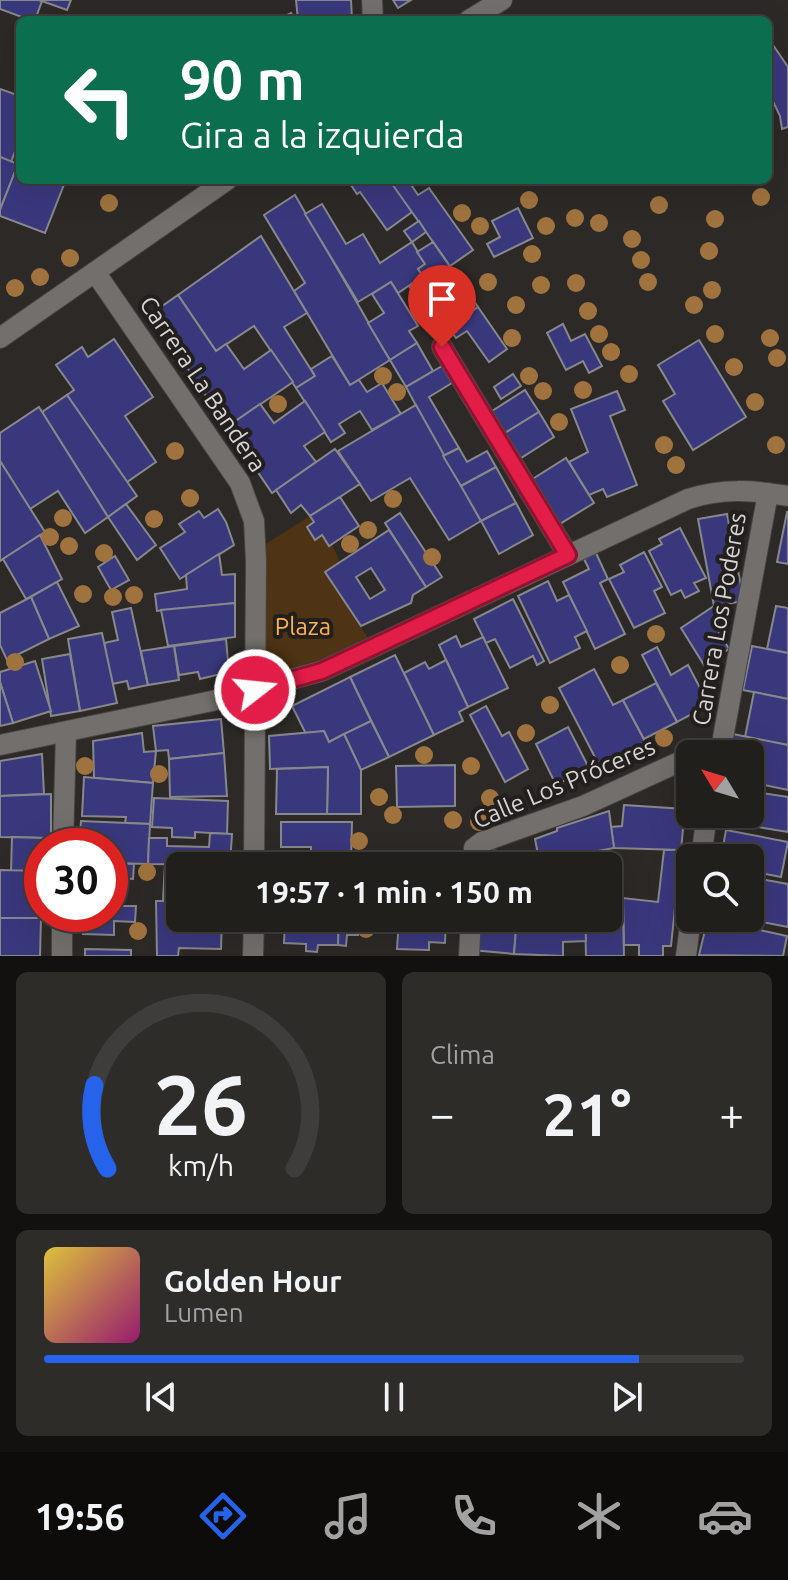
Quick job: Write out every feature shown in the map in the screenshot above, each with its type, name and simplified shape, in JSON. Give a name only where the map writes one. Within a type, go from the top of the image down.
[{"type":"street","points":[[476,16],[502,0]]},
{"type":"street","points":[[0,338],[221,184]]},
{"type":"street","name":"Carrera La Bandera","points":[[95,272],[218,448],[250,502],[256,550],[254,852]]},
{"type":"street","points":[[442,347],[568,555]]},
{"type":"street","points":[[0,745],[255,690],[322,671],[688,499],[713,491],[778,494]]},
{"type":"street","name":"Carrera Los Poderes","points":[[723,740],[778,494]]},
{"type":"street","points":[[63,828],[66,732]]},
{"type":"street","name":"Calle Los Próceres","points":[[474,852],[482,842],[583,806],[676,763]]},
{"type":"street","points":[[62,932],[62,956]]},
{"type":"street","points":[[253,956],[254,932]]},
{"type":"street","points":[[469,956],[470,932]]},
{"type":"street","points":[[686,956],[689,932]]},
{"type":"green space","name":"Plaza","points":[[310,516],[314,522],[307,527],[315,539],[322,535],[329,545],[332,544],[340,562],[325,572],[374,647],[255,690],[256,550]]},
{"type":"building","points":[[0,0],[42,1],[36,16],[19,16],[0,9]]},
{"type":"building","points":[[39,0],[71,0],[67,10]]},
{"type":"building","points":[[296,0],[351,0],[352,16],[298,16]]},
{"type":"building","points":[[393,0],[411,0],[398,8]]},
{"type":"building","points":[[772,46],[788,67],[788,127],[782,129],[772,99]]},
{"type":"building","points":[[0,89],[16,95],[16,149],[11,162],[0,157]]},
{"type":"building","points":[[0,157],[16,163],[16,169],[0,210]]},
{"type":"building","points":[[16,169],[16,184],[64,184],[45,233],[0,216]]},
{"type":"building","points":[[392,184],[411,184],[418,195],[429,188],[473,250],[450,266]]},
{"type":"building","points":[[393,184],[412,212],[387,230],[360,192],[357,194],[351,185]]},
{"type":"building","points":[[295,195],[390,360],[350,385],[294,291],[305,283],[264,215]]},
{"type":"building","points":[[322,204],[346,244],[363,234],[380,263],[412,242],[425,264],[418,269],[423,276],[398,293],[391,282],[358,302],[305,214]]},
{"type":"building","points":[[518,208],[533,238],[494,257],[487,244],[500,237],[492,221]]},
{"type":"building","points":[[419,221],[426,232],[412,242],[404,231]]},
{"type":"building","points":[[261,236],[307,313],[284,327],[315,376],[296,388],[254,326],[216,351],[178,295]]},
{"type":"building","points":[[433,242],[478,307],[441,333],[409,286],[423,276],[418,269],[425,264],[417,252]]},
{"type":"building","points":[[391,282],[418,326],[409,331],[417,343],[390,360],[368,323],[384,313],[372,294]]},
{"type":"building","points":[[178,295],[216,351],[226,344],[244,369],[271,350],[293,382],[227,427],[151,314]]},
{"type":"building","points":[[478,307],[507,349],[489,362],[467,331],[456,338],[449,328]]},
{"type":"building","points":[[563,324],[571,341],[585,334],[602,366],[589,373],[583,361],[566,370],[547,333]]},
{"type":"building","points":[[114,339],[153,397],[125,416],[156,462],[127,482],[67,395],[74,390],[56,365],[82,347],[88,357]]},
{"type":"building","points":[[699,340],[746,417],[693,450],[663,401],[675,394],[658,365]]},
{"type":"building","points":[[417,343],[433,371],[406,387],[390,360]]},
{"type":"building","points":[[332,356],[350,385],[359,380],[367,392],[382,383],[401,414],[372,430],[360,411],[339,424],[345,433],[331,442],[296,388],[315,376],[311,369]]},
{"type":"building","points":[[442,366],[452,383],[429,397],[459,448],[443,456],[406,387]]},
{"type":"building","points":[[513,374],[521,386],[501,399],[494,387]]},
{"type":"building","points":[[525,390],[539,412],[505,433],[492,411]]},
{"type":"building","points":[[617,391],[625,410],[610,416],[637,485],[607,497],[603,489],[589,495],[569,462],[588,452],[571,409]]},
{"type":"building","points":[[67,395],[137,496],[108,517],[42,412]]},
{"type":"building","points":[[305,401],[325,432],[304,446],[316,462],[272,493],[227,427],[260,404],[274,423]]},
{"type":"building","points":[[416,405],[481,521],[449,540],[410,478],[371,501],[338,451]]},
{"type":"building","points":[[39,407],[108,517],[85,533],[58,491],[30,509],[0,461],[0,433]]},
{"type":"building","points":[[539,412],[554,437],[521,458],[505,433]]},
{"type":"building","points":[[459,448],[467,462],[487,451],[496,467],[461,486],[443,456]]},
{"type":"building","points":[[335,449],[360,484],[310,516],[301,505],[291,513],[276,490]]},
{"type":"building","points":[[566,458],[594,503],[558,525],[531,480]]},
{"type":"building","points":[[0,461],[45,532],[0,561]]},
{"type":"building","points":[[496,467],[516,503],[481,521],[461,486]]},
{"type":"building","points":[[340,497],[359,526],[329,546],[322,535],[315,540],[307,527],[314,522],[310,516]]},
{"type":"building","points":[[516,503],[533,535],[499,554],[481,521]]},
{"type":"building","points":[[126,504],[156,545],[137,560],[108,517]]},
{"type":"building","points":[[218,509],[234,545],[180,579],[160,548],[185,532],[179,524],[199,511],[204,518]]},
{"type":"building","points":[[788,512],[788,564],[777,562]]},
{"type":"building","points":[[400,513],[442,577],[426,587],[385,523]]},
{"type":"building","points":[[727,514],[744,601],[714,606],[698,519]]},
{"type":"building","points":[[680,528],[706,578],[694,583],[699,591],[685,598],[681,590],[671,595],[649,551],[662,544],[659,539]]},
{"type":"building","points":[[389,530],[426,587],[413,595],[411,603],[361,626],[325,572]],"holes":[[[371,568],[385,590],[370,599],[356,577]]]},
{"type":"building","points":[[40,535],[62,579],[26,599],[3,559]]},
{"type":"building","points":[[644,552],[662,587],[654,591],[665,613],[634,628],[609,579],[624,572],[620,565]]},
{"type":"building","points":[[596,553],[608,579],[600,583],[625,634],[595,649],[563,582],[589,569],[584,559]]},
{"type":"building","points":[[219,554],[222,575],[235,574],[235,603],[157,611],[155,594],[187,589],[186,575]]},
{"type":"building","points":[[115,556],[129,580],[111,590],[98,567]]},
{"type":"building","points":[[548,581],[557,601],[569,595],[587,631],[575,637],[580,648],[550,663],[518,596]]},
{"type":"building","points":[[57,582],[79,626],[49,639],[31,597]]},
{"type":"building","points":[[31,597],[49,639],[7,660],[0,645],[0,613]]},
{"type":"building","points":[[513,599],[544,661],[537,665],[533,656],[510,668],[495,639],[486,643],[474,619]]},
{"type":"building","points":[[235,603],[235,637],[168,646],[161,610]]},
{"type":"building","points":[[714,606],[727,626],[719,632],[729,649],[704,665],[681,628]]},
{"type":"building","points":[[776,606],[788,608],[788,653],[767,649]]},
{"type":"building","points":[[131,608],[148,685],[129,689],[127,681],[112,684],[104,643],[118,640],[112,612]]},
{"type":"building","points":[[102,633],[117,703],[80,711],[68,639]]},
{"type":"building","points":[[456,636],[461,647],[483,637],[508,688],[468,707],[439,645]]},
{"type":"building","points":[[226,639],[229,672],[200,679],[198,672],[179,675],[174,646]]},
{"type":"building","points":[[174,646],[179,680],[148,685],[141,651]]},
{"type":"building","points":[[752,646],[788,653],[788,699],[743,690]]},
{"type":"building","points":[[657,647],[671,675],[688,665],[709,705],[677,722],[642,655]]},
{"type":"building","points":[[70,654],[80,711],[51,716],[42,659]]},
{"type":"building","points":[[395,655],[434,735],[389,757],[350,677]]},
{"type":"building","points":[[446,660],[468,707],[459,712],[463,721],[434,735],[404,673],[425,662],[429,669]]},
{"type":"building","points":[[35,661],[51,711],[13,723],[0,682],[0,672]]},
{"type":"building","points":[[594,669],[613,705],[623,700],[648,747],[638,752],[635,746],[599,765],[559,688]]},
{"type":"building","points":[[350,677],[371,721],[329,742],[324,731],[306,734],[292,706]]},
{"type":"building","points":[[0,682],[13,723],[0,726]]},
{"type":"building","points":[[656,683],[677,722],[644,739],[623,700]]},
{"type":"building","points":[[754,692],[788,699],[788,745],[745,737]]},
{"type":"building","points":[[486,706],[502,736],[509,732],[528,769],[505,782],[470,715]]},
{"type":"building","points":[[221,719],[224,753],[169,759],[168,750],[156,751],[153,726]]},
{"type":"building","points":[[371,721],[389,757],[361,770],[344,734]]},
{"type":"building","points":[[568,727],[589,768],[556,785],[536,744]]},
{"type":"building","points":[[324,731],[329,742],[344,734],[361,770],[361,814],[327,814],[328,767],[270,769],[269,736]]},
{"type":"building","points":[[142,733],[144,752],[156,751],[153,783],[94,778],[93,741]]},
{"type":"building","points":[[733,734],[763,740],[732,740]]},
{"type":"building","points":[[764,740],[788,745],[788,790],[764,785]]},
{"type":"building","points":[[224,753],[227,796],[170,797],[169,759]]},
{"type":"building","points":[[42,754],[44,794],[0,796],[0,761]]},
{"type":"building","points":[[455,765],[455,806],[397,807],[396,766]]},
{"type":"building","points":[[328,767],[327,814],[276,814],[277,769]]},
{"type":"building","points":[[84,777],[153,783],[150,824],[125,823],[126,817],[82,816]]},
{"type":"building","points":[[764,793],[788,797],[788,832],[764,828]]},
{"type":"building","points":[[51,794],[51,828],[24,828],[24,837],[0,837],[0,796]]},
{"type":"building","points":[[154,798],[228,801],[227,834],[195,832],[195,838],[172,837],[172,828],[152,827]]},
{"type":"building","points":[[624,805],[676,808],[676,828],[683,828],[682,844],[676,844],[676,850],[614,848],[611,827],[622,826]]},
{"type":"building","points":[[609,811],[614,848],[593,852],[538,852],[535,839],[557,831],[557,828]]},
{"type":"building","points":[[81,821],[150,824],[148,864],[128,863],[128,828],[80,828]]},
{"type":"building","points":[[281,822],[352,822],[351,852],[311,852],[311,847],[281,847]]},
{"type":"building","points":[[726,830],[788,842],[781,877],[764,874],[764,844],[724,844]]},
{"type":"building","points":[[210,833],[232,834],[231,852],[166,852],[166,864],[148,864],[149,838],[167,838],[167,846],[209,847]]},
{"type":"building","points":[[12,837],[24,837],[24,871],[11,871]]},
{"type":"building","points":[[664,850],[676,850],[676,898],[671,946],[663,946],[663,956],[639,956],[639,945],[624,945],[623,898],[658,902]]},
{"type":"building","points":[[128,864],[134,864],[133,879],[128,878]]},
{"type":"building","points":[[165,864],[166,864],[166,901],[163,901]]},
{"type":"building","points":[[0,870],[24,871],[24,918],[0,918]]},
{"type":"building","points":[[622,870],[624,956],[586,956],[585,932],[622,932]]},
{"type":"building","points":[[764,880],[788,884],[788,927],[764,922]]},
{"type":"building","points":[[156,901],[166,901],[166,932],[222,932],[221,949],[179,948],[178,956],[157,956]]},
{"type":"building","points":[[128,906],[136,906],[135,922],[128,922]]},
{"type":"building","points":[[0,918],[24,918],[24,932],[41,932],[40,956],[0,956]]},
{"type":"building","points":[[764,931],[787,936],[783,956],[699,955],[705,932]]},
{"type":"building","points":[[83,932],[114,932],[114,935]]},
{"type":"building","points":[[284,932],[338,932],[338,945],[318,945],[317,952],[306,951],[306,944],[284,943]]},
{"type":"building","points":[[338,932],[358,932],[358,935],[347,935],[346,946],[338,945]]},
{"type":"building","points":[[398,932],[445,932],[445,943],[429,942],[429,950],[397,949]]},
{"type":"building","points":[[474,932],[516,932],[514,954],[472,950]]},
{"type":"building","points":[[516,932],[586,932],[586,941],[563,942],[563,956],[514,954]]},
{"type":"building","points":[[85,949],[131,950],[131,956],[85,956]]},
{"type":"route","points":[[255,690],[322,671],[568,555],[442,347]]}]
